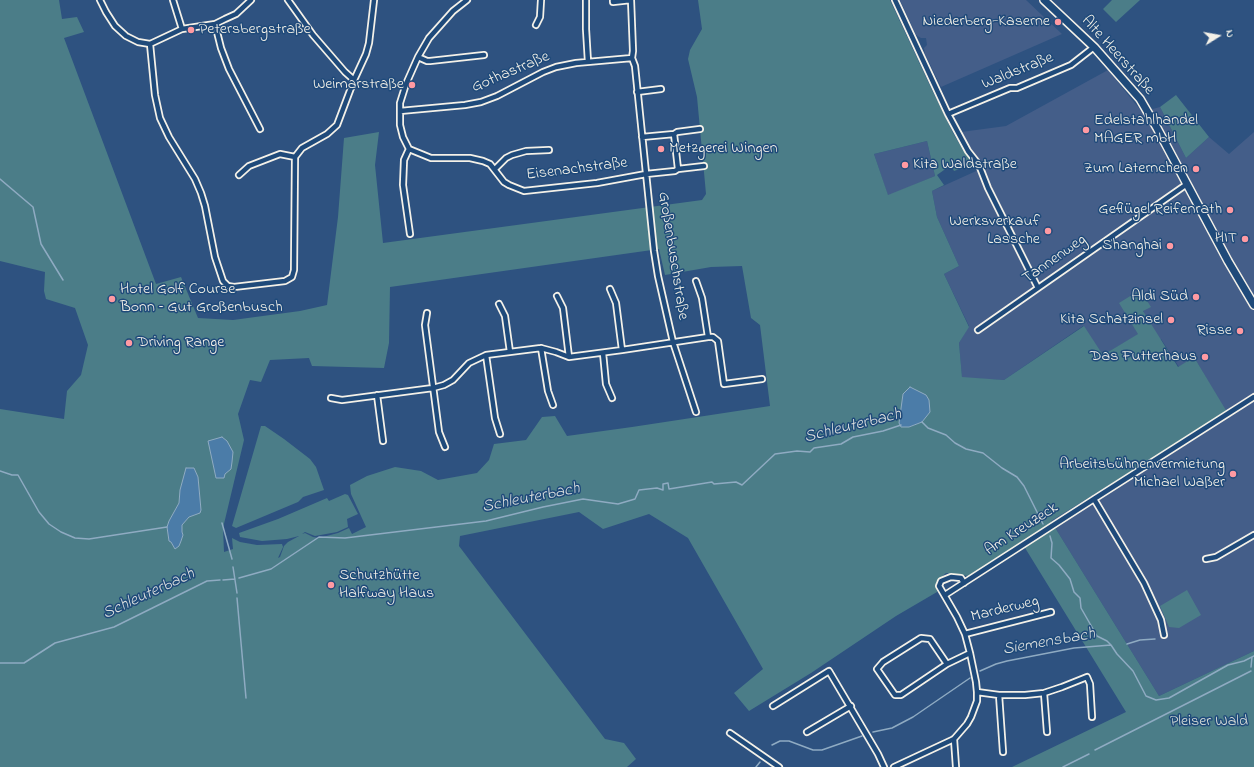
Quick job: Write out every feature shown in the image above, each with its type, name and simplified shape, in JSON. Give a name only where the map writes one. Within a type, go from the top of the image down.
[{"type":"street","points":[[100,0],[115,26],[126,36],[132,40],[150,44],[182,29],[215,24],[236,14],[251,0]]},
{"type":"street","points":[[173,0],[182,29]]},
{"type":"street","points":[[288,0],[313,35],[345,72],[354,80]]},
{"type":"street","points":[[150,44],[155,95],[160,118],[169,137],[201,192],[215,257],[224,282],[228,286],[234,287],[285,281],[292,277],[294,270],[295,157],[302,148],[327,134],[337,125],[354,80],[366,54],[369,43],[374,0]]},
{"type":"street","points":[[410,234],[404,185],[404,160],[409,149],[403,137],[400,125],[400,111],[403,93],[418,57],[429,38],[453,11],[467,0]]},
{"type":"street","points":[[536,25],[540,17],[541,0]]},
{"type":"street","points":[[586,0],[588,62]]},
{"type":"street","name":"Großenbuschstraße","points":[[613,0],[613,2],[631,0],[632,58],[635,66],[657,269],[673,342],[696,412]]},
{"type":"street","points":[[895,0],[948,114],[968,151],[979,165],[988,188],[1038,288]]},
{"type":"street","name":"Alte Heerstraße","points":[[1044,0],[1094,47],[1140,99],[1155,123],[1230,265],[1254,305]]},
{"type":"street","points":[[215,24],[221,48],[260,129]]},
{"type":"street","name":"Waldstraße","points":[[948,114],[1010,88],[1018,88],[1071,65],[1094,47]]},
{"type":"street","points":[[418,57],[430,61],[484,55]]},
{"type":"street","name":"Gothastraße","points":[[400,111],[481,102],[497,96],[543,72],[556,67],[588,62],[632,58]]},
{"type":"street","points":[[638,92],[661,90]]},
{"type":"street","points":[[642,137],[674,134],[677,132],[700,129]]},
{"type":"street","name":"Großenbuschstraße","points":[[674,134],[678,169]]},
{"type":"street","name":"Eisenachstraße","points":[[409,149],[431,158],[477,159],[490,164],[504,182],[524,191],[590,184],[646,174]]},
{"type":"street","name":"Eisenachstraße","points":[[495,169],[512,154],[549,150]]},
{"type":"street","points":[[239,175],[249,166],[280,154],[295,157]]},
{"type":"street","name":"Großenbuschstraße","points":[[646,174],[704,166]]},
{"type":"street","name":"Tannenweg","points":[[978,330],[1187,184]]},
{"type":"street","name":"Großenbuschstraße","points":[[673,342],[708,337],[702,298],[696,281]]},
{"type":"street","points":[[610,289],[616,303],[622,350]]},
{"type":"street","points":[[557,296],[562,308],[570,357]]},
{"type":"street","points":[[499,304],[505,316],[510,352]]},
{"type":"street","points":[[427,313],[425,325],[433,388],[439,432],[445,447]]},
{"type":"street","points":[[708,337],[713,337],[718,341],[724,384],[762,379]]},
{"type":"street","points":[[331,398],[342,400],[433,388],[444,385],[453,380],[468,363],[486,355],[541,348],[570,357],[673,342]]},
{"type":"street","points":[[541,348],[548,391],[553,405]]},
{"type":"street","points":[[603,353],[606,384],[612,398]]},
{"type":"street","points":[[486,355],[495,418],[500,434]]},
{"type":"street","points":[[377,395],[383,441]]},
{"type":"street","name":"Am Kreuzeck","points":[[945,595],[1254,397]]},
{"type":"street","points":[[1094,499],[1144,583],[1161,620],[1164,635]]},
{"type":"street","points":[[1206,559],[1216,557],[1254,535]]},
{"type":"street","points":[[894,767],[954,739],[972,717],[977,701],[977,692],[970,653],[964,634],[940,586],[940,581],[946,578],[961,578],[964,583]]},
{"type":"street","name":"Marderweg","points":[[964,634],[1051,612]]},
{"type":"street","points":[[947,664],[930,639],[921,638],[884,662],[877,669],[895,695],[901,695],[947,664],[970,653]]},
{"type":"street","points":[[773,706],[829,671],[851,706],[884,767]]},
{"type":"street","points":[[977,692],[999,695],[1044,693],[1087,677],[1090,684],[1092,717]]},
{"type":"street","points":[[1044,693],[1047,732]]},
{"type":"street","points":[[999,695],[1002,752]]},
{"type":"street","points":[[807,732],[851,706]]},
{"type":"street","points":[[730,733],[779,767]]},
{"type":"street","points":[[954,739],[956,767]]},
{"type":"shaded area","points":[[900,0],[1026,0],[1062,34],[941,87],[925,54],[924,48],[927,45],[926,38],[921,38],[916,35]]},
{"type":"shaded area","points":[[1108,70],[1142,112],[1160,107],[1186,158],[1209,137],[1229,154],[1254,132],[1254,651],[1159,696],[1051,521],[1226,412],[1194,357],[1179,367],[1161,339],[1149,346],[1140,290],[1139,334],[1103,355],[1083,326],[1004,380],[962,378],[959,343],[969,326],[944,274],[959,266],[937,217],[932,191],[985,167],[963,138],[961,132],[1006,126]]},
{"type":"shaded area","name":"Kita Waldstraße","points":[[927,141],[935,176],[888,196],[874,154]]},
{"type":"shaded area","points":[[910,387],[926,395],[929,400],[930,412],[922,422],[909,427],[901,427],[899,423],[903,394]]},
{"type":"shaded area","points":[[222,437],[227,441],[233,452],[231,469],[225,474],[224,478],[216,478],[208,441]]},
{"type":"shaded area","points":[[186,468],[194,468],[198,477],[201,510],[200,513],[189,517],[182,525],[183,535],[179,546],[175,549],[169,541],[167,527],[179,503],[180,490]]},
{"type":"green space","name":"Pleiser Wald","points":[[0,0],[59,0],[62,19],[77,17],[84,32],[64,38],[156,284],[181,277],[198,318],[233,320],[300,311],[327,305],[338,217],[344,138],[379,132],[375,165],[383,243],[702,200],[706,194],[697,97],[688,59],[690,50],[702,29],[698,0],[890,0],[953,133],[963,150],[974,164],[954,171],[951,165],[937,175],[944,185],[932,191],[937,217],[959,266],[944,274],[969,327],[959,343],[962,377],[1004,380],[1084,326],[1103,355],[1138,334],[1119,303],[1140,290],[1151,307],[1143,311],[1178,367],[1194,357],[1227,412],[1051,521],[1159,696],[1254,651],[1254,767],[1012,767],[1126,712],[1022,543],[969,576],[946,573],[936,582],[937,592],[896,616],[811,673],[749,711],[734,693],[763,669],[688,538],[649,514],[603,529],[579,512],[460,536],[459,546],[605,739],[624,743],[636,759],[627,767],[0,767],[0,409],[64,419],[67,391],[81,375],[88,345],[75,308],[46,299],[44,291],[45,272],[0,261]],"holes":[[[927,141],[935,176],[888,195],[874,154]],[[659,249],[665,275],[711,267],[742,266],[751,318],[760,325],[770,406],[567,436],[555,416],[542,417],[526,440],[494,444],[489,460],[477,473],[438,480],[421,471],[395,467],[367,476],[350,485],[351,494],[366,527],[352,534],[349,528],[338,533],[319,538],[305,533],[302,534],[305,532],[315,536],[337,532],[348,527],[347,519],[358,514],[348,495],[345,494],[329,501],[327,498],[278,519],[239,533],[240,537],[262,541],[287,539],[299,536],[284,546],[280,557],[278,558],[283,547],[282,544],[257,545],[240,542],[232,538],[233,549],[224,552],[223,528],[244,440],[238,414],[250,380],[261,382],[270,360],[309,358],[312,366],[384,368],[389,343],[390,287]],[[903,394],[922,422],[909,427],[902,406]]]},
{"type":"green space","points":[[1112,0],[1140,0],[1116,22],[1103,9]]},
{"type":"green space","points":[[1176,95],[1209,137],[1186,158],[1160,107]]},
{"type":"green space","points":[[261,426],[265,426],[310,459],[316,467],[324,490],[303,497],[298,502],[236,528],[232,526]]},
{"type":"green space","points":[[1187,590],[1201,615],[1179,628],[1169,627],[1160,606]]},
{"type":"waterway","points":[[0,179],[33,207],[41,244],[63,280]]},
{"type":"waterway","name":"Schleuterbach","points":[[922,422],[928,428],[946,435],[955,443],[966,449],[983,453],[1002,468],[1017,477],[1024,486],[1043,524]]},
{"type":"waterway","name":"Schleuterbach","points":[[239,578],[271,569],[319,537],[345,538],[486,521],[583,499],[618,504],[635,499],[639,490],[657,488],[663,490],[663,484],[668,483],[669,489],[712,482],[714,484],[736,482],[742,485],[775,454],[797,451],[810,452],[814,448],[841,444],[853,437],[883,431],[901,425]]},
{"type":"waterway","points":[[0,471],[12,475],[18,475],[39,512],[49,524],[61,532],[75,538],[89,539],[167,527]]},
{"type":"waterway","points":[[222,523],[232,559]]},
{"type":"waterway","name":"Schleuterbach","points":[[1050,536],[1052,543],[1051,558],[1059,565],[1070,579],[1074,592],[1080,598],[1081,608],[1097,636],[1107,641],[1111,645]]},
{"type":"waterway","name":"Schleuterbach","points":[[233,567],[237,593]]},
{"type":"waterway","name":"Schleuterbach","points":[[223,580],[235,579]]},
{"type":"waterway","name":"Schleuterbach","points":[[0,663],[24,663],[55,643],[114,627],[207,581],[220,580]]},
{"type":"waterway","points":[[237,598],[246,698]]},
{"type":"waterway","points":[[1127,644],[1140,640],[1155,639]]},
{"type":"waterway","name":"Siemensbach","points":[[980,671],[1007,661],[1074,648],[1111,645],[1117,654],[1133,671],[1146,696],[1156,700],[1169,698],[1228,665],[1244,661],[1254,656]]},
{"type":"waterway","points":[[1251,667],[1252,657]]},
{"type":"waterway","points":[[1095,750],[1251,671]]},
{"type":"waterway","name":"Siemensbach","points":[[873,732],[892,728],[913,717],[970,678]]},
{"type":"waterway","name":"Siemensbach","points":[[772,745],[780,741],[789,741],[813,750],[822,750],[862,736]]},
{"type":"waterway","points":[[1063,767],[1089,754]]},
{"type":"waterway","name":"Siemensbach","points":[[756,767],[760,762]]},
{"type":"place","name":"Niederberg-Kaserne","points":[[1058,22]]},
{"type":"place","name":"Petersbergstraße","points":[[191,30]]},
{"type":"place","name":"Weimarstraße","points":[[412,85]]},
{"type":"place","name":"Edelstahlhandel MAGER mbH","points":[[1086,130]]},
{"type":"place","name":"Metzgerei Wingen","points":[[661,149]]},
{"type":"place","name":"Kita Waldstraße","points":[[905,165]]},
{"type":"place","name":"Zum Laternchen","points":[[1196,169]]},
{"type":"place","name":"Geflügel Reifenrath","points":[[1230,210]]},
{"type":"place","name":"Werksverkauf Lassche","points":[[1048,231]]},
{"type":"place","name":"HIT","points":[[1245,239]]},
{"type":"place","name":"Shanghai","points":[[1170,246]]},
{"type":"place","name":"Aldi Süd","points":[[1196,297]]},
{"type":"place","name":"Hotel Golf Course Bonn – Gut Großenbusch","points":[[112,299]]},
{"type":"place","name":"Kita Schatzinsel","points":[[1171,320]]},
{"type":"place","name":"Risse","points":[[1240,331]]},
{"type":"place","name":"Driving Range","points":[[129,343]]},
{"type":"place","name":"Das Futterhaus","points":[[1205,357]]},
{"type":"place","name":"Arbeitsbühnenvermietung Michael Waßer","points":[[1233,474]]},
{"type":"place","name":"Schutzhütte Halfway Haus","points":[[331,585]]}]
